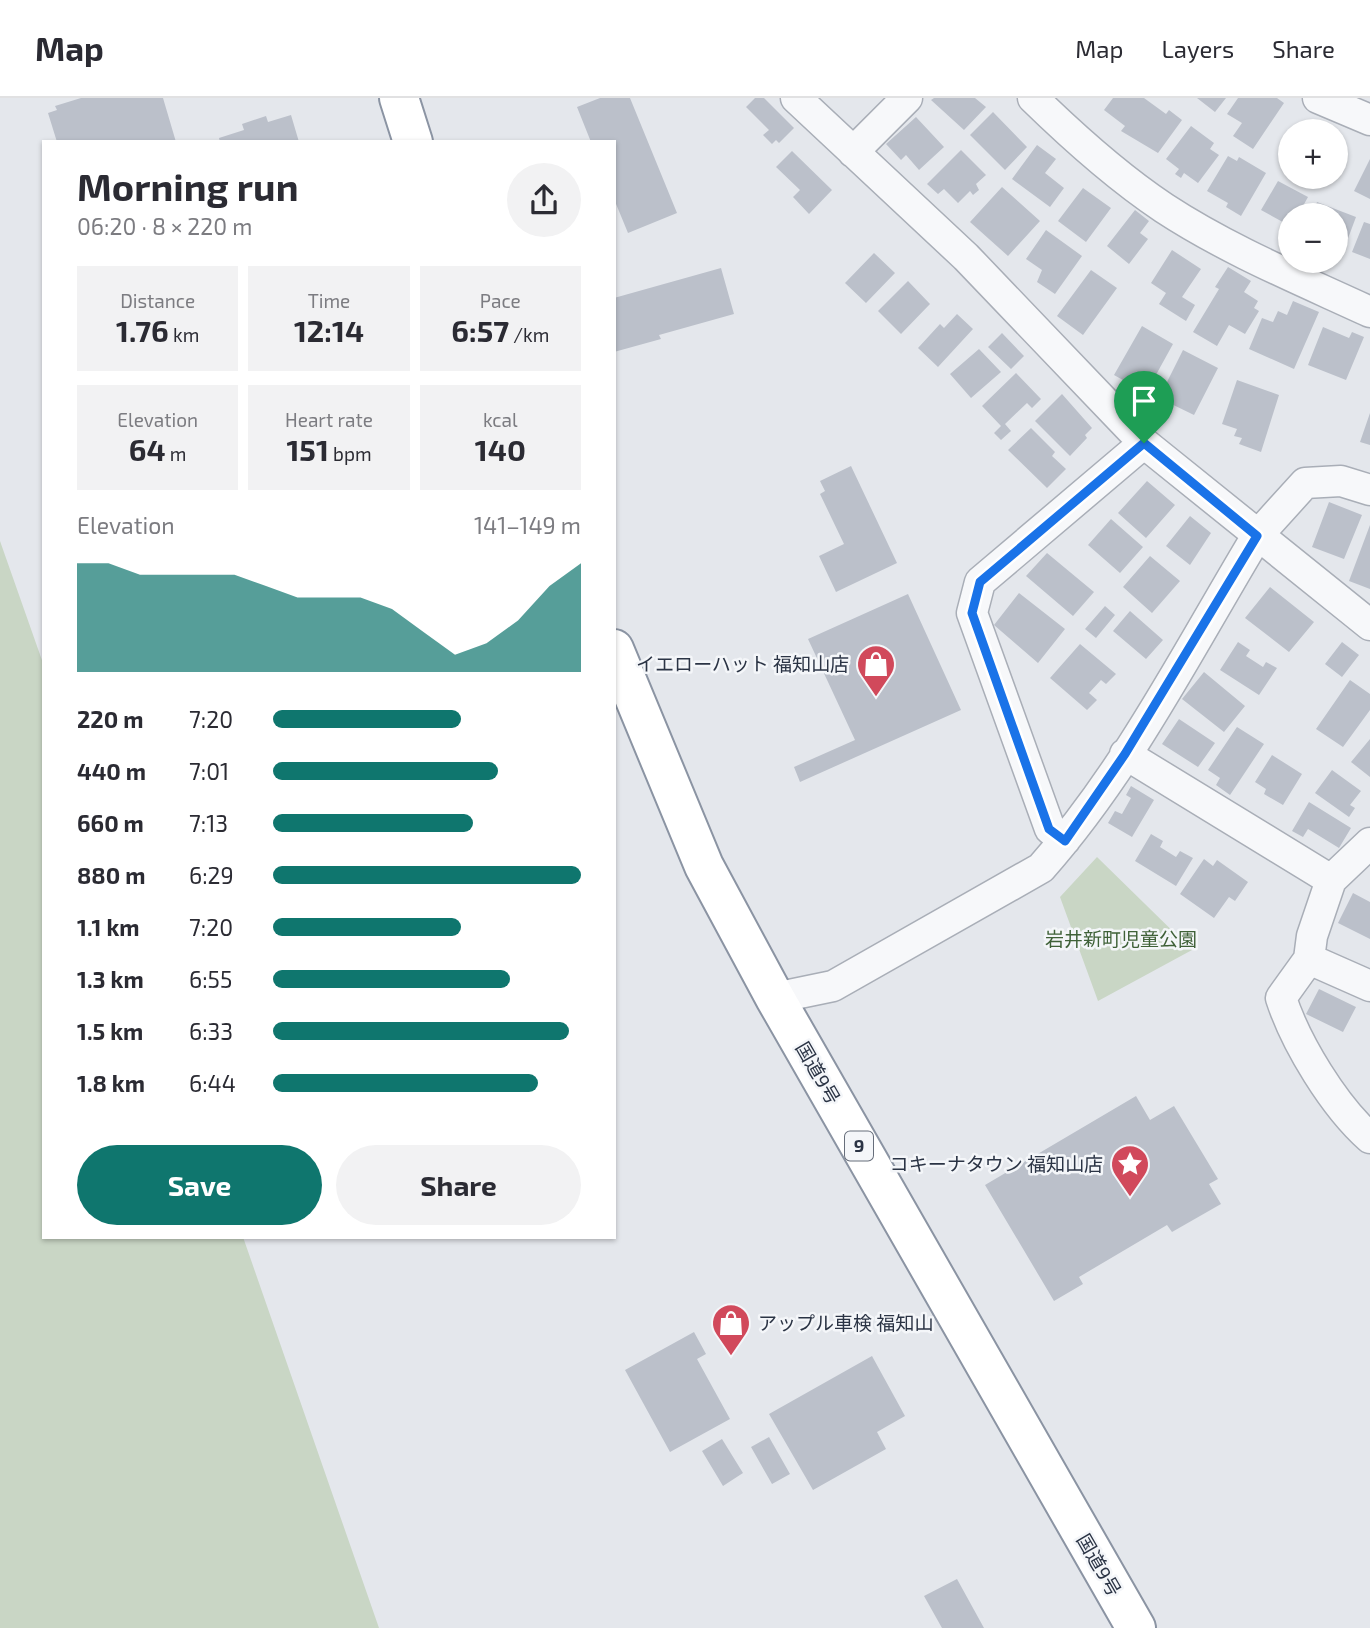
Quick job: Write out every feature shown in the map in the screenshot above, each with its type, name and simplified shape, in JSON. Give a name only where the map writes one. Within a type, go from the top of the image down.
[{"type":"highway","points":[[399,98],[412,140]]},
{"type":"highway","name":"国道9号","points":[[616,654],[704,866],[775,998],[1136,1628]]},
{"type":"street","points":[[796,98],[966,257],[1144,443],[1370,625]]},
{"type":"street","points":[[853,152],[907,98]]},
{"type":"street","points":[[1033,98],[1090,154],[1165,209],[1268,264],[1370,312]]},
{"type":"street","points":[[1318,98],[1370,120]]},
{"type":"street","points":[[1065,841],[1049,829],[972,613],[980,582],[1144,443]]},
{"type":"street","points":[[775,998],[834,986],[1041,868],[1065,841],[1125,754],[1257,536],[1305,483],[1340,481],[1370,490]]},
{"type":"street","points":[[1125,754],[1331,880]]},
{"type":"street","points":[[1370,843],[1331,880],[1312,936],[1309,959],[1281,998],[1288,1021],[1349,1119],[1370,1138]]},
{"type":"street","points":[[1309,959],[1370,986]]},
{"type":"green space","points":[[0,541],[42,660],[42,1239],[244,1239],[379,1628],[0,1628]]},
{"type":"green space","name":"岩井新町児童公園","points":[[1097,857],[1192,950],[1098,1001],[1060,897]]},
{"type":"building","points":[[81,98],[163,98],[175,140],[56,140],[48,113],[57,110],[55,106]]},
{"type":"building","points":[[600,98],[630,98],[677,213],[628,233],[616,204],[616,140],[590,140],[577,107]]},
{"type":"building","points":[[755,98],[764,98],[794,128],[779,143],[776,140],[772,144],[763,135],[769,130],[746,107]]},
{"type":"building","points":[[975,98],[986,107],[964,130],[931,100]]},
{"type":"building","points":[[1113,98],[1144,98],[1166,114],[1169,110],[1182,120],[1158,153],[1121,131],[1125,126],[1104,110]]},
{"type":"building","points":[[1197,98],[1226,98],[1215,112]]},
{"type":"building","points":[[1238,98],[1277,98],[1284,103],[1253,149],[1233,136],[1242,123],[1227,114]]},
{"type":"building","points":[[993,112],[1027,147],[1005,170],[970,135]]},
{"type":"building","points":[[291,115],[298,140],[220,140],[244,130],[242,124],[266,116],[268,122]]},
{"type":"building","points":[[916,117],[944,147],[919,170],[906,155],[901,160],[886,144]]},
{"type":"building","points":[[1191,126],[1214,143],[1210,149],[1219,155],[1198,183],[1184,173],[1181,178],[1175,174],[1179,169],[1166,159]]},
{"type":"building","points":[[1037,145],[1056,159],[1045,173],[1064,188],[1050,207],[1012,179]]},
{"type":"building","points":[[961,150],[986,175],[976,184],[979,190],[973,195],[970,191],[958,203],[944,189],[938,194],[927,184]]},
{"type":"building","points":[[792,151],[832,190],[809,214],[793,197],[800,190],[776,167]]},
{"type":"building","points":[[1228,156],[1237,161],[1239,157],[1266,173],[1241,216],[1226,207],[1228,203],[1207,191]]},
{"type":"building","points":[[1370,159],[1370,199],[1354,191]]},
{"type":"building","points":[[1278,181],[1278,189],[1293,189],[1308,197],[1305,203],[1278,203],[1278,219],[1261,210]]},
{"type":"building","points":[[1002,187],[1040,221],[1008,256],[970,222]]},
{"type":"building","points":[[1083,188],[1111,208],[1086,242],[1058,221]]},
{"type":"building","points":[[1135,210],[1149,221],[1140,233],[1148,239],[1129,264],[1107,246]]},
{"type":"building","points":[[1348,214],[1356,217],[1348,238]]},
{"type":"building","points":[[1364,222],[1370,224],[1370,259],[1352,252]]},
{"type":"building","points":[[1046,230],[1082,256],[1055,294],[1037,282],[1042,270],[1026,259]]},
{"type":"building","points":[[1172,250],[1201,269],[1182,297],[1195,305],[1186,321],[1159,304],[1166,293],[1151,283]]},
{"type":"building","points":[[874,253],[895,273],[866,303],[845,283]]},
{"type":"building","points":[[1228,267],[1251,281],[1244,292],[1258,301],[1254,308],[1259,311],[1245,334],[1229,325],[1217,346],[1193,332],[1219,289],[1215,287]]},
{"type":"building","points":[[721,268],[734,314],[659,335],[661,339],[616,351],[616,297]]},
{"type":"building","points":[[1091,270],[1117,288],[1083,335],[1057,316]]},
{"type":"building","points":[[908,281],[930,304],[901,334],[878,311]]},
{"type":"building","points":[[1293,301],[1319,312],[1294,369],[1249,349],[1262,318],[1273,322],[1278,311],[1287,315]]},
{"type":"building","points":[[957,314],[973,329],[938,367],[918,348],[940,324],[944,328]]},
{"type":"building","points":[[1142,326],[1173,344],[1146,393],[1114,375]]},
{"type":"building","points":[[1323,327],[1349,338],[1352,332],[1364,337],[1346,380],[1308,365]]},
{"type":"building","points":[[1002,333],[1024,356],[1011,369],[988,347]]},
{"type":"building","points":[[979,349],[1001,372],[971,398],[950,374]]},
{"type":"building","points":[[1183,350],[1218,368],[1194,415],[1159,398]]},
{"type":"building","points":[[1016,373],[1041,399],[1032,408],[1027,403],[1005,424],[1011,431],[1001,440],[994,433],[1001,426],[982,406]]},
{"type":"building","points":[[1237,380],[1279,395],[1261,452],[1239,444],[1242,438],[1234,436],[1237,429],[1222,424]]},
{"type":"building","points":[[1062,394],[1092,428],[1085,435],[1087,438],[1070,456],[1035,421]]},
{"type":"building","points":[[1370,413],[1370,445],[1360,442]]},
{"type":"building","points":[[1031,428],[1055,452],[1052,456],[1066,469],[1047,488],[1008,450]]},
{"type":"building","points":[[851,466],[897,563],[836,592],[819,556],[844,544],[820,494],[825,491],[820,481]]},
{"type":"building","points":[[1147,481],[1175,505],[1146,538],[1118,513]]},
{"type":"building","points":[[1329,502],[1362,515],[1344,559],[1312,547]]},
{"type":"building","points":[[1190,516],[1211,533],[1190,565],[1166,546]]},
{"type":"building","points":[[1111,519],[1143,547],[1120,573],[1088,545]]},
{"type":"building","points":[[1370,525],[1370,589],[1349,581]]},
{"type":"building","points":[[1047,553],[1094,592],[1073,616],[1026,576]]},
{"type":"building","points":[[1150,556],[1180,581],[1152,613],[1123,587]]},
{"type":"building","points":[[1270,587],[1314,622],[1289,652],[1245,618]]},
{"type":"building","points":[[1019,593],[1065,629],[1038,663],[994,625]]},
{"type":"building","points":[[908,594],[961,710],[800,782],[794,767],[855,740],[808,639]]},
{"type":"building","points":[[1105,606],[1115,615],[1096,638],[1085,629]]},
{"type":"building","points":[[1130,611],[1163,640],[1146,659],[1113,631]]},
{"type":"building","points":[[1238,642],[1250,650],[1246,656],[1263,667],[1266,662],[1277,668],[1259,695],[1220,670]]},
{"type":"building","points":[[1342,642],[1359,655],[1342,677],[1325,664]]},
{"type":"building","points":[[1080,644],[1116,674],[1106,684],[1101,680],[1089,693],[1097,700],[1087,710],[1050,678]]},
{"type":"building","points":[[1204,672],[1245,706],[1224,732],[1182,699]]},
{"type":"building","points":[[1350,680],[1370,694],[1370,710],[1343,747],[1316,729]]},
{"type":"building","points":[[1179,719],[1215,743],[1198,767],[1162,744]]},
{"type":"building","points":[[1237,727],[1264,744],[1230,795],[1216,785],[1220,778],[1208,770]]},
{"type":"building","points":[[1370,739],[1370,777],[1351,762]]},
{"type":"building","points":[[1272,755],[1302,774],[1283,805],[1264,794],[1266,789],[1255,782]]},
{"type":"building","points":[[1332,770],[1361,791],[1350,805],[1355,808],[1349,817],[1315,793]]},
{"type":"building","points":[[1131,786],[1154,800],[1132,837],[1108,823],[1115,811],[1122,814],[1131,798],[1126,795]]},
{"type":"building","points":[[1309,802],[1351,828],[1339,848],[1308,829],[1303,837],[1292,831]]},
{"type":"building","points":[[1151,834],[1163,841],[1160,847],[1176,857],[1180,851],[1193,858],[1176,886],[1135,861]]},
{"type":"building","points":[[1204,859],[1213,866],[1217,860],[1248,882],[1235,901],[1229,897],[1214,918],[1180,894]]},
{"type":"building","points":[[1353,893],[1370,902],[1370,939],[1338,923]]},
{"type":"building","points":[[1319,989],[1356,1007],[1343,1032],[1306,1014]]},
{"type":"building","points":[[1136,1096],[1150,1120],[1174,1106],[1218,1179],[1209,1184],[1221,1204],[1172,1232],[1167,1225],[1079,1277],[1083,1284],[1054,1301],[985,1185]]},
{"type":"building","points":[[694,1332],[706,1354],[697,1359],[730,1419],[670,1452],[625,1370]]},
{"type":"building","points":[[872,1356],[905,1416],[877,1432],[886,1449],[813,1490],[769,1414]]},
{"type":"building","points":[[769,1437],[790,1474],[772,1484],[751,1447]]},
{"type":"building","points":[[722,1439],[743,1473],[723,1486],[702,1451]]},
{"type":"building","points":[[957,1579],[984,1628],[942,1628],[924,1596]]},
{"type":"place","name":"イエローハット 福知山店","points":[[876,698]]},
{"type":"place","name":"コキーナタウン 福知山店","points":[[1130,1198]]},
{"type":"place","name":"アップル車検 福知山","points":[[731,1357]]},
{"type":"route","points":[[1144,443],[1257,536],[1125,754],[1065,841],[1049,829],[972,613],[980,582],[1144,443]]}]
